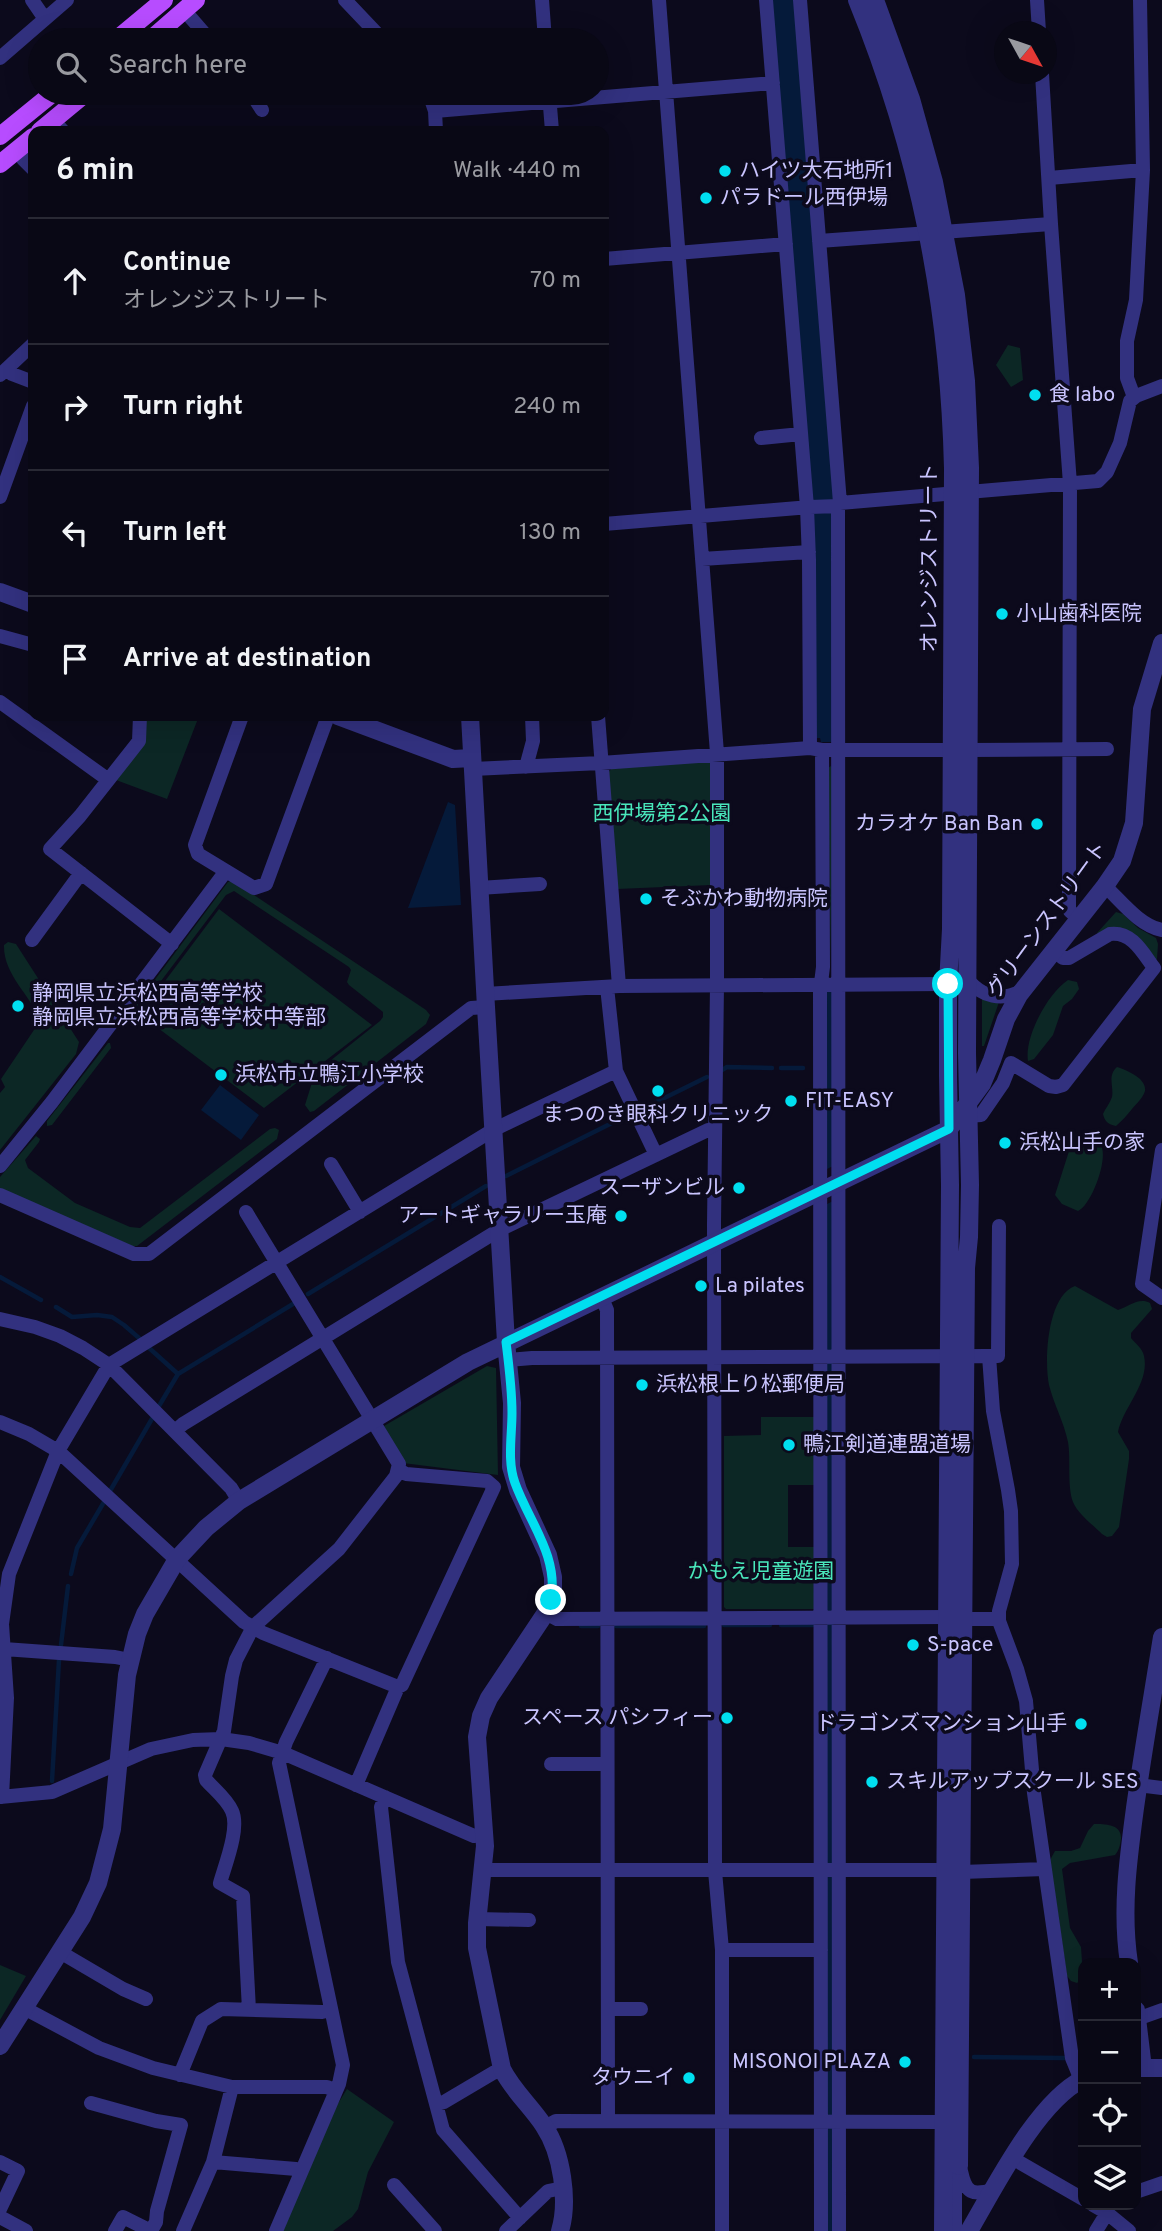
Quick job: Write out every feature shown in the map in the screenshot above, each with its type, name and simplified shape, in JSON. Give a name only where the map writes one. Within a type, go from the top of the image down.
[{"type":"main road","points":[[130,28],[164,0]]},
{"type":"main road","points":[[164,28],[190,5]]},
{"type":"main road","points":[[2,130],[36,105]]},
{"type":"main road","points":[[53,126],[74,105]]},
{"type":"main road","points":[[0,164],[26,142]]},
{"type":"street","points":[[32,0],[45,19]]},
{"type":"street","points":[[35,28],[67,0]]},
{"type":"street","points":[[345,0],[372,28]]},
{"type":"street","points":[[542,0],[544,28]]},
{"type":"street","points":[[659,0],[718,753],[714,1242],[715,1871],[722,1950],[722,2231]]},
{"type":"street","points":[[766,0],[808,507],[824,967],[821,986],[821,1190],[830,1357]]},
{"type":"street","points":[[800,0],[838,505],[839,1181],[830,1357],[830,2122],[821,2231]]},
{"type":"street","name":"オレンジストリート","points":[[857,0],[937,233]]},
{"type":"street","name":"オレンジストリート","points":[[875,0],[917,117],[937,233],[940,298],[961,493],[960,750],[967,979],[970,1237],[957,1356]]},
{"type":"street","points":[[1037,0],[1038,21]]},
{"type":"street","points":[[1134,397],[1126,378],[1127,341],[1136,300],[1143,170],[1140,0]]},
{"type":"street","points":[[190,5],[203,28]]},
{"type":"street","points":[[0,58],[28,34]]},
{"type":"street","points":[[609,94],[773,83]]},
{"type":"street","points":[[1043,84],[1070,484],[1069,911],[1079,919]]},
{"type":"street","points":[[259,105],[262,110]]},
{"type":"street","points":[[433,105],[436,126]]},
{"type":"street","points":[[435,111],[484,105]]},
{"type":"street","points":[[550,105],[552,126]]},
{"type":"street","points":[[2,130],[26,142],[23,159],[28,164]]},
{"type":"street","points":[[1049,178],[1143,170]]},
{"type":"street","points":[[819,242],[1051,224]]},
{"type":"street","points":[[609,259],[786,244]]},
{"type":"street","points":[[3,372],[28,349]]},
{"type":"street","points":[[3,372],[28,380]]},
{"type":"street","points":[[609,524],[1094,482],[1105,476],[1123,435],[1129,405],[1134,397],[1162,386]]},
{"type":"street","points":[[0,497],[28,420]]},
{"type":"street","points":[[761,438],[801,434]]},
{"type":"street","points":[[702,559],[809,551]]},
{"type":"street","points":[[0,592],[28,602]]},
{"type":"street","points":[[0,636],[28,644]]},
{"type":"street","name":"グリーンストリート","points":[[949,1129],[968,1110],[987,1072],[1006,1018],[1023,990],[1122,861],[1131,836],[1135,810],[1140,717],[1162,643]]},
{"type":"street","points":[[0,702],[103,776]]},
{"type":"street","points":[[140,721],[139,741],[80,816],[50,849],[172,944]]},
{"type":"street","points":[[240,721],[195,845],[198,854],[254,888],[267,884],[326,721]]},
{"type":"street","points":[[351,721],[453,759],[526,766],[816,749],[1107,750]]},
{"type":"street","points":[[470,721],[485,1001],[512,1403],[511,1467],[518,1490],[552,1566],[553,1589],[546,1613],[489,1698],[478,1726],[477,1757],[484,1835],[477,1919],[479,1960],[502,2069],[545,2127],[554,2146],[565,2205],[559,2231]]},
{"type":"street","points":[[526,766],[533,741],[532,721]]},
{"type":"street","points":[[598,721],[616,1071],[656,1155]]},
{"type":"street","name":"オレンジストリート","points":[[957,1356],[949,1129],[948,984],[960,750]]},
{"type":"street","points":[[0,1166],[52,1102],[226,871]]},
{"type":"street","points":[[32,940],[81,873]]},
{"type":"street","points":[[479,888],[540,884]]},
{"type":"street","points":[[1105,886],[1143,922],[1162,930]]},
{"type":"street","points":[[968,1110],[981,1115],[1003,1083],[1011,1063],[1049,1086],[1063,1086],[1154,968],[1131,940],[1118,933],[1111,934],[1069,958],[1063,958],[1054,951]]},
{"type":"street","points":[[967,979],[988,995],[1006,997],[1023,990]]},
{"type":"street","points":[[0,1195],[134,1254],[149,1254],[471,1008],[485,1001],[613,987],[948,984]]},
{"type":"street","points":[[484,1835],[474,1836],[283,1753],[249,1743],[220,1739],[165,1745],[52,1792],[1,1797],[7,1705],[3,1608],[9,1574],[58,1451],[109,1365],[493,1130],[616,1071]]},
{"type":"street","points":[[0,2046],[91,1900],[104,1866],[112,1829],[124,1696],[130,1660],[145,1614],[176,1561],[206,1528],[239,1501],[468,1362],[507,1351],[601,1296],[949,1129]]},
{"type":"street","points":[[175,1431],[183,1423],[499,1230],[708,1130],[715,1130]]},
{"type":"street","points":[[1162,1150],[1142,1284],[1162,1298]]},
{"type":"street","points":[[331,1164],[360,1212]]},
{"type":"street","points":[[246,1212],[397,1459],[399,1471],[339,1549],[253,1628],[233,1668],[224,1731],[205,1775],[206,1780],[229,1805],[234,1817],[230,1848],[220,1883],[243,1896],[248,2010]]},
{"type":"street","points":[[507,1351],[607,1358],[998,1356],[999,1226]]},
{"type":"street","points":[[601,1296],[607,1310],[608,2121]]},
{"type":"street","points":[[0,1319],[23,1323],[60,1336],[109,1365],[232,1488],[239,1501]]},
{"type":"street","points":[[957,1356],[953,1871],[960,2166],[964,2185],[968,2190],[980,2193],[993,2190]]},
{"type":"street","points":[[989,1356],[993,1411],[1011,1511],[1012,1564],[999,1619],[1026,1701],[1034,1793],[1072,2058],[1078,2071]]},
{"type":"street","points":[[0,1422],[29,1434],[58,1451],[235,1615],[253,1628],[398,1687]]},
{"type":"street","points":[[356,1785],[398,1687],[402,1685],[494,1487],[487,1481],[406,1474],[399,1471]]},
{"type":"street","points":[[546,1613],[557,1619],[999,1619]]},
{"type":"street","points":[[1128,1958],[1124,1901],[1138,1785],[1156,1712],[1162,1637]]},
{"type":"street","points":[[4,1649],[130,1660]]},
{"type":"street","points":[[276,2231],[337,2091],[343,2066],[279,1763],[327,1658]]},
{"type":"street","points":[[551,1765],[607,1764]]},
{"type":"street","points":[[1138,1785],[1162,1788]]},
{"type":"street","points":[[385,1797],[381,1807],[398,1962],[443,2130],[520,2218]]},
{"type":"street","points":[[483,1870],[1045,1869]]},
{"type":"street","points":[[830,1870],[821,1950],[839,2231]]},
{"type":"street","points":[[943,2231],[943,2122],[953,1871]]},
{"type":"street","points":[[477,1919],[529,1920]]},
{"type":"street","points":[[722,1950],[821,1950]]},
{"type":"street","points":[[60,1952],[122,1989],[146,1999]]},
{"type":"street","points":[[24,2008],[99,2048],[153,2068],[232,2087],[327,2087],[337,2091]]},
{"type":"street","points":[[180,2075],[201,2021],[221,2009],[331,2010]]},
{"type":"street","points":[[608,2009],[641,2009]]},
{"type":"street","points":[[1141,2014],[1162,2010]]},
{"type":"street","points":[[1141,2068],[1162,2068]]},
{"type":"street","points":[[438,2104],[502,2069]]},
{"type":"street","points":[[969,2231],[1027,2136],[1055,2101],[1078,2083]]},
{"type":"street","points":[[183,2231],[213,2162],[232,2087]]},
{"type":"street","points":[[91,2103],[181,2125],[156,2222],[151,2231],[123,2217],[116,2231]]},
{"type":"street","points":[[545,2127],[556,2121],[943,2122]]},
{"type":"street","points":[[1012,2158],[1078,2196]]},
{"type":"street","points":[[0,2162],[18,2171],[0,2209]]},
{"type":"street","points":[[213,2162],[302,2171]]},
{"type":"street","points":[[955,2231],[955,2189],[960,2166]]},
{"type":"street","points":[[1141,2190],[1162,2183]]},
{"type":"street","points":[[394,2185],[435,2231]]},
{"type":"street","points":[[506,2231],[548,2191],[563,2188]]},
{"type":"street","points":[[1102,2210],[1129,2231]]},
{"type":"street","points":[[1096,2231],[1107,2213]]},
{"type":"street","points":[[0,2217],[26,2231]]},
{"type":"green space","points":[[1008,345],[1020,348],[1023,380],[1011,387],[996,365]]},
{"type":"green space","points":[[144,721],[197,721],[167,799],[116,780]]},
{"type":"green space","name":"西伊場第2公園","points":[[707,760],[711,764],[711,885],[617,889],[608,773],[612,768]]},
{"type":"green space","points":[[828,768],[833,768],[831,968]]},
{"type":"green space","points":[[233,881],[430,1015],[426,1024],[314,1111],[310,1112],[305,1105],[315,1073],[380,1021],[383,1012],[349,985],[349,967],[234,891],[226,895],[127,1026],[121,1025],[228,882]]},
{"type":"green space","points":[[219,909],[372,1025],[264,1108],[154,1025],[176,996],[162,985]]},
{"type":"green space","points":[[1116,912],[1123,914],[1138,928],[1156,938],[1157,959],[1155,960],[1147,949],[1097,933]]},
{"type":"green space","points":[[8,942],[16,944],[79,1042],[76,1054],[0,1150],[0,1093],[5,1087],[1,1079],[40,1021],[8,966],[4,945]]},
{"type":"green space","points":[[1068,980],[1077,982],[1079,989],[1063,1006],[1053,1035],[1034,1059],[1028,1061],[1030,1040],[1039,1016],[1060,986]]},
{"type":"green space","points":[[982,998],[999,1002],[984,1046],[982,1046]]},
{"type":"green space","points":[[108,1043],[111,1048],[52,1125],[47,1126],[47,1121]]},
{"type":"green space","points":[[1117,1067],[1139,1078],[1145,1091],[1116,1126],[1107,1122],[1103,1114],[1112,1097],[1112,1078]]},
{"type":"green space","points":[[270,1129],[279,1130],[277,1139],[137,1246],[0,1189],[0,1177],[36,1136],[40,1139],[39,1142],[25,1160],[28,1168],[75,1203],[130,1227],[140,1228]]},
{"type":"green space","points":[[1078,1139],[1098,1142],[1103,1158],[1094,1190],[1078,1211],[1062,1204],[1055,1195],[1070,1148]]},
{"type":"green space","points":[[1075,1286],[1118,1310],[1141,1301],[1150,1303],[1152,1309],[1131,1333],[1131,1338],[1143,1353],[1145,1366],[1140,1385],[1118,1432],[1129,1451],[1129,1459],[1119,1527],[1112,1536],[1107,1537],[1082,1515],[1073,1502],[1068,1442],[1049,1385],[1047,1361],[1053,1315],[1058,1302]]},
{"type":"green space","points":[[487,1366],[496,1368],[498,1475],[403,1463],[384,1426]]},
{"type":"green space","name":"かもえ児童遊園","points":[[761,1417],[816,1417],[816,1485],[788,1485],[788,1547],[816,1547],[814,1609],[724,1607],[724,1436],[761,1435]]},
{"type":"green space","points":[[1094,1824],[1108,1825],[1119,1830],[1121,1839],[1115,1855],[1070,1863],[1062,1869],[1070,1928],[1081,1947],[1077,1983],[1067,1976],[1050,1860],[1055,1851],[1080,1848]]},
{"type":"green space","points":[[0,1965],[26,1976],[0,2020]]},
{"type":"green space","points":[[347,2089],[394,2122],[368,2172],[358,2209],[333,2231],[281,2231],[334,2110]]},
{"type":"water","points":[[772,0],[794,0],[834,498],[835,742],[821,742],[820,738],[816,738]]},
{"type":"water","points":[[448,802],[455,805],[461,905],[408,908]]},
{"type":"water","points":[[827,989],[833,989],[833,1166],[827,1169]]},
{"type":"water","points":[[220,1085],[259,1115],[241,1140],[201,1110]]},
{"type":"water","points":[[833,1201],[834,2231],[827,2231],[827,1204]]},
{"type":"waterway","points":[[722,1070],[727,1067],[772,1068]]},
{"type":"waterway","points":[[781,1068],[803,1068]]},
{"type":"waterway","points":[[640,1110],[707,1077]]},
{"type":"waterway","points":[[506,1176],[628,1115]]},
{"type":"waterway","points":[[308,1294],[486,1186]]},
{"type":"waterway","points":[[0,1277],[41,1300]]},
{"type":"waterway","points":[[159,1406],[178,1374],[293,1304]]},
{"type":"waterway","points":[[56,1307],[72,1317],[112,1317],[139,1338]]},
{"type":"waterway","points":[[148,1347],[178,1374]]},
{"type":"waterway","points":[[110,1491],[153,1417]]},
{"type":"waterway","points":[[71,1574],[77,1548],[104,1502]]},
{"type":"waterway","points":[[61,1645],[68,1586]]},
{"type":"waterway","points":[[724,1625],[770,1625]]},
{"type":"waterway","points":[[781,1625],[813,1625]]},
{"type":"waterway","points":[[581,1626],[598,1626]]},
{"type":"waterway","points":[[616,1626],[704,1626]]},
{"type":"waterway","points":[[52,1781],[59,1660]]},
{"type":"waterway","points":[[974,2057],[1064,2058]]},
{"type":"place","name":"ハイツ大石地所1","points":[[725,171]]},
{"type":"place","name":"パラドール西伊場","points":[[706,198]]},
{"type":"place","name":"食 labo","points":[[1035,395]]},
{"type":"place","name":"小山歯科医院","points":[[1002,614]]},
{"type":"place","name":"カラオケ Ban Ban","points":[[1037,824]]},
{"type":"place","name":"そぶかわ動物病院","points":[[646,899]]},
{"type":"place","name":"静岡県立浜松西高等学校 静岡県立浜松西高等学校中等部","points":[[18,1006]]},
{"type":"place","name":"浜松市立鴨江小学校","points":[[221,1075]]},
{"type":"place","name":"まつのき眼科クリニック","points":[[658,1091]]},
{"type":"place","name":"FIT-EASY","points":[[791,1101]]},
{"type":"place","name":"浜松山手の家","points":[[1005,1143]]},
{"type":"place","name":"スーザンビル","points":[[739,1188]]},
{"type":"place","name":"アートギャラリー玉庵","points":[[621,1216]]},
{"type":"place","name":"La pilates","points":[[701,1286]]},
{"type":"place","name":"浜松根上り松郵便局","points":[[642,1385]]},
{"type":"place","name":"鴨江剣道連盟道場","points":[[789,1445]]},
{"type":"place","name":"S-pace","points":[[913,1645]]},
{"type":"place","name":"スペース パシフィー","points":[[727,1718]]},
{"type":"place","name":"ドラゴンズマンション山手","points":[[1081,1724]]},
{"type":"place","name":"スキルアップスクール SES","points":[[872,1782]]},
{"type":"place","name":"MISONOI PLAZA","points":[[905,2062]]},
{"type":"place","name":"タウニイ","points":[[689,2078]]},
{"type":"route","points":[[551,1600],[552,1566],[513,1479],[512,1403],[506,1342],[949,1129],[948,984]]}]
